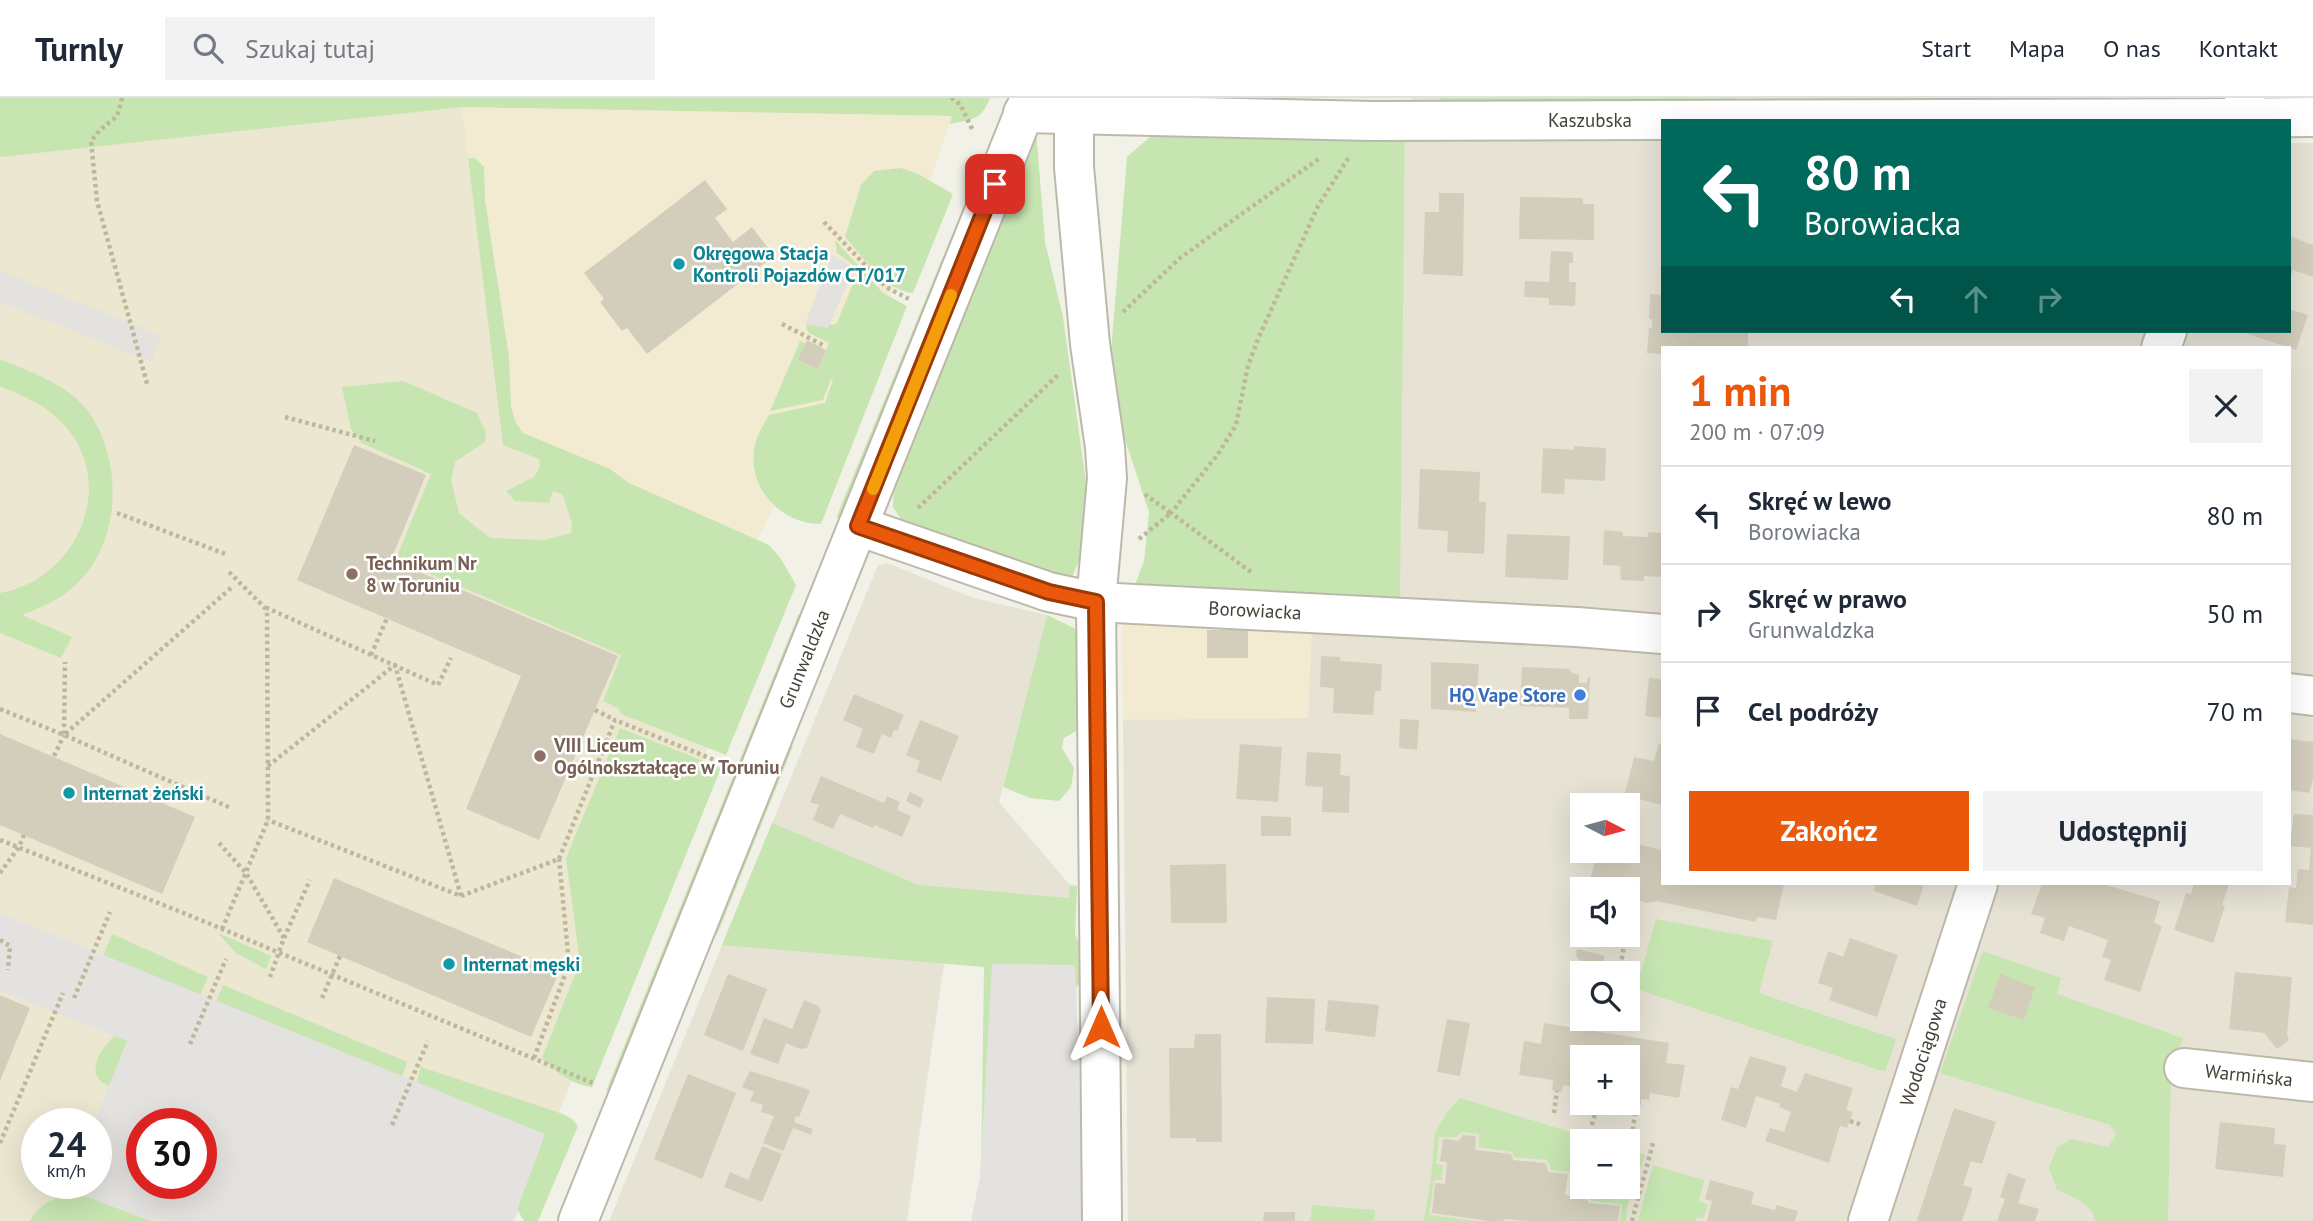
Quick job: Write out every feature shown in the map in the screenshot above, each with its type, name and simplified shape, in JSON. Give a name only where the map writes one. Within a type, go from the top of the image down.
[{"type":"street","name":"Kaszubska","points":[[1026,106],[1074,114],[1383,121],[2069,108],[2242,112],[2313,117]]},
{"type":"street","name":"Grunwaldzka","points":[[578,1221],[1026,106]]},
{"type":"street","points":[[1074,114],[1074,167],[1090,344],[1107,478],[1096,602],[1102,1221]]},
{"type":"street","name":"Borowiacka","points":[[858,526],[1049,592],[1096,602],[1577,627],[1661,635]]},
{"type":"street","points":[[2291,693],[2313,696]]},
{"type":"street","name":"Wodociągowa","points":[[1868,1221],[1978,885]]},
{"type":"street","name":"Warmińska","points":[[2184,1068],[2313,1082]]},
{"type":"path","points":[[122,98],[117,116],[91,141],[97,201],[148,387]]},
{"type":"path","points":[[951,98],[960,104],[973,131]]},
{"type":"path","points":[[1261,580],[1171,513],[1218,454],[1236,425],[1248,366],[1258,338],[1318,206],[1342,166],[1363,139],[1383,121]]},
{"type":"path","points":[[824,222],[886,287],[897,295],[916,302]]},
{"type":"path","points":[[782,324],[825,346]]},
{"type":"path","points":[[285,417],[374,441]]},
{"type":"path","points":[[117,513],[228,555]]},
{"type":"path","points":[[229,572],[267,609],[438,685],[451,658]]},
{"type":"path","points":[[54,756],[64,735],[231,588]]},
{"type":"path","points":[[222,929],[268,820],[267,609]]},
{"type":"path","points":[[371,654],[387,618]]},
{"type":"path","points":[[64,735],[65,662]]},
{"type":"path","points":[[268,766],[395,665]]},
{"type":"path","points":[[395,665],[461,895]]},
{"type":"path","points":[[0,709],[231,808]]},
{"type":"path","points":[[595,710],[730,766]]},
{"type":"path","points":[[534,1058],[569,964],[559,859],[615,720]]},
{"type":"path","points":[[268,820],[461,895],[559,859]]},
{"type":"path","points":[[0,873],[19,847],[24,835]]},
{"type":"path","points":[[0,840],[279,952],[603,1087]]},
{"type":"path","points":[[219,842],[246,873],[284,938]]},
{"type":"path","points":[[270,977],[310,880]]},
{"type":"path","points":[[74,998],[110,912]]},
{"type":"path","points":[[0,940],[10,946],[8,971]]},
{"type":"path","points":[[322,998],[340,956]]},
{"type":"path","points":[[190,1044],[226,959]]},
{"type":"path","points":[[0,1143],[63,993]]},
{"type":"path","points":[[393,1125],[428,1041]]},
{"type":"path","points":[[1554,1113],[1557,1091]]},
{"type":"path","points":[[1592,1125],[1595,1115]]},
{"type":"path","points":[[1632,1221],[1653,1143]]},
{"type":"shaded area","points":[[1412,98],[2196,98],[2196,119],[1661,119],[1661,333],[2291,333],[2291,143],[2313,143],[2313,1221],[1128,1221],[1122,620],[1399,634],[1405,132]]},
{"type":"shaded area","name":"Okręgowa Stacja Kontroli Pojazdów CT/017","points":[[462,107],[952,116],[891,295],[810,501],[774,506],[757,541],[503,445]]},
{"type":"shaded area","points":[[462,107],[503,445],[757,541],[780,572],[514,1221],[0,1221],[0,144]]},
{"type":"shaded area","points":[[832,254],[854,268],[828,328],[805,324]]},
{"type":"shaded area","points":[[0,271],[161,335],[151,362],[0,302]]},
{"type":"shaded area","points":[[887,563],[974,598],[1047,615],[999,802],[1070,885],[1070,898],[945,956],[907,1221],[609,1221],[878,565]]},
{"type":"shaded area","points":[[1122,620],[1312,629],[1308,718],[1123,720]]},
{"type":"shaded area","points":[[0,913],[545,1134],[513,1221],[145,1219],[93,1199],[112,1199],[112,1108],[100,1108],[127,1041],[0,991]]},
{"type":"shaded area","points":[[992,964],[1075,965],[1085,1221],[971,1221],[980,1176]]},
{"type":"green space","points":[[0,98],[990,98],[979,115],[970,120],[950,124],[952,116],[462,107],[0,157]]},
{"type":"green space","points":[[1439,98],[1736,98],[1727,104],[1439,110]]},
{"type":"green space","points":[[1036,130],[1045,242],[1063,317],[1086,483],[1079,561],[1070,581],[906,527],[893,507],[894,477]]},
{"type":"green space","points":[[1158,130],[1405,132],[1400,597],[1133,590],[1144,561],[1149,512],[1108,388],[1127,157]]},
{"type":"green space","points":[[468,158],[475,158],[484,167],[485,200],[509,357],[511,407],[516,423],[523,433],[610,469],[629,483],[769,545],[781,559],[796,585],[726,755],[621,714],[619,709],[603,701],[621,655],[396,559],[431,474],[362,443],[351,429],[342,387],[403,381],[477,413],[486,432],[485,442],[455,462],[451,480],[459,513],[490,538],[544,540],[571,533],[572,524],[563,495],[553,491],[549,503],[515,501],[506,491],[534,477],[540,467],[539,459],[503,445]]},
{"type":"green space","points":[[901,168],[916,173],[953,194],[913,293],[903,291],[884,279],[845,237],[861,185],[874,171]]},
{"type":"green space","points":[[963,208],[967,214],[842,515],[836,518]]},
{"type":"green space","points":[[835,240],[883,293],[907,306],[821,524],[792,518],[769,500],[756,475],[754,460],[756,441],[769,415],[825,403],[833,380],[831,379],[823,400],[770,411],[800,341],[805,343],[797,360],[818,369],[829,343],[809,333],[806,328],[810,318],[832,325],[837,323],[859,269],[837,253]]},
{"type":"green space","points":[[0,359],[47,379],[69,392],[87,410],[98,427],[111,467],[112,509],[108,530],[91,567],[77,584],[60,597],[22,615],[72,637],[61,658],[0,633],[0,593],[28,584],[52,568],[71,546],[83,521],[89,494],[86,467],[76,441],[56,417],[37,403],[0,386]]},
{"type":"green space","points":[[799,613],[799,627],[612,1090],[606,1091]]},
{"type":"green space","points":[[1047,615],[1074,628],[1080,637],[1083,722],[1076,731],[1064,738],[1062,748],[1074,768],[1071,787],[1059,801],[1030,798],[1003,787]]},
{"type":"green space","points":[[620,728],[721,768],[592,1087],[564,1077],[542,1058],[580,962],[566,858]]},
{"type":"green space","points":[[793,746],[717,935],[712,931],[786,747]]},
{"type":"green space","points":[[772,823],[919,885],[1069,898],[1070,885],[1077,886],[1075,934],[1081,948],[1082,980],[981,1183],[984,967],[722,945]]},
{"type":"green space","points":[[1656,919],[1773,941],[1759,993],[1896,1039],[1885,1072],[1640,990],[1640,975]]},
{"type":"green space","points":[[218,933],[271,956],[266,969],[236,953]]},
{"type":"green space","points":[[112,934],[208,977],[196,1004],[100,964]]},
{"type":"green space","points":[[1983,951],[2061,978],[2057,994],[2183,1038],[2171,1070],[2168,1221],[2095,1221],[2086,1205],[2057,1190],[2049,1168],[2057,1147],[2071,1139],[2108,1147],[2116,1135],[2110,1125],[1940,1073]]},
{"type":"green space","points":[[223,985],[407,1062],[398,1087],[212,1011]]},
{"type":"green space","points":[[115,1036],[141,1039],[120,1061],[109,1086],[101,1081],[96,1069],[104,1048]]},
{"type":"green space","points":[[421,1067],[563,1114],[578,1126],[538,1221],[524,1221],[517,1209],[414,1091]]},
{"type":"green space","points":[[1460,1098],[1570,1132],[1570,1172],[1551,1170],[1547,1160],[1514,1157],[1512,1152],[1479,1147],[1479,1134],[1462,1132],[1456,1137],[1439,1137],[1436,1164],[1443,1165],[1442,1180],[1434,1180],[1429,1215],[1476,1221],[1424,1221],[1435,1133],[1447,1112]]},
{"type":"green space","points":[[1640,1154],[1645,1155],[1640,1169]]},
{"type":"green space","points":[[1653,1165],[1704,1180],[1699,1201],[1708,1205],[1703,1218],[1697,1217],[1696,1221],[1638,1221]]},
{"type":"green space","points":[[55,1199],[93,1199],[152,1221],[30,1221],[48,1202]]},
{"type":"green space","points":[[1589,1199],[1630,1199],[1626,1221],[1620,1221],[1622,1204]]},
{"type":"green space","points":[[1312,1205],[1375,1210],[1374,1221],[1310,1221]]},
{"type":"building","name":"Okręgowa Stacja Kontroli Pojazdów CT/017","points":[[705,180],[727,209],[715,218],[733,242],[752,227],[774,256],[647,354],[627,328],[622,331],[600,302],[604,299],[584,273]]},
{"type":"building","points":[[1439,193],[1464,193],[1463,276],[1423,274],[1425,212],[1439,212]]},
{"type":"building","points":[[1520,197],[1583,198],[1583,204],[1594,204],[1594,240],[1519,239]]},
{"type":"building","points":[[2291,237],[2313,245],[2313,277],[2293,270],[2291,276]]},
{"type":"building","points":[[1551,251],[1573,252],[1573,263],[1569,263],[1569,282],[1576,282],[1575,306],[1549,305],[1549,298],[1524,297],[1525,281],[1549,282]]},
{"type":"building","points":[[1650,294],[1661,295],[1661,333],[1748,333],[1748,346],[1661,346],[1661,354],[1647,353],[1649,328],[1652,328],[1652,319],[1649,319]]},
{"type":"building","points":[[2291,310],[2308,315],[2296,350],[2291,346],[2245,333],[2291,333]]},
{"type":"building","points":[[807,340],[826,350],[818,369],[797,360]]},
{"type":"building","points":[[354,445],[426,475],[391,560],[618,656],[539,840],[466,809],[521,676],[297,580]]},
{"type":"building","points":[[1574,446],[1606,448],[1605,481],[1565,479],[1564,494],[1541,493],[1543,448],[1574,450]]},
{"type":"building","points":[[1420,469],[1480,472],[1479,502],[1486,502],[1484,554],[1447,552],[1448,531],[1418,529]]},
{"type":"building","points":[[1604,530],[1623,532],[1623,536],[1648,537],[1648,532],[1661,533],[1661,577],[1644,576],[1644,581],[1621,580],[1620,566],[1603,565]]},
{"type":"building","points":[[1507,534],[1570,536],[1568,580],[1505,577]]},
{"type":"building","points":[[1207,630],[1248,630],[1248,658],[1207,658]]},
{"type":"building","points":[[1321,656],[1340,657],[1340,661],[1382,664],[1381,691],[1375,691],[1373,715],[1333,713],[1334,688],[1320,687]]},
{"type":"building","points":[[1431,662],[1479,664],[1476,712],[1431,709]]},
{"type":"building","points":[[1522,667],[1571,669],[1570,672],[1579,675],[1579,683],[1587,683],[1590,677],[1588,719],[1569,719],[1569,708],[1520,706]]},
{"type":"building","points":[[1649,678],[1661,679],[1661,718],[1645,716]]},
{"type":"building","points":[[854,694],[904,715],[891,738],[882,734],[874,754],[856,747],[863,729],[843,720]]},
{"type":"building","points":[[1400,719],[1419,720],[1417,750],[1399,748]]},
{"type":"building","points":[[920,720],[959,736],[941,781],[916,772],[920,761],[906,755]]},
{"type":"building","name":"Internat żeński","points":[[0,734],[195,817],[162,894],[0,825]]},
{"type":"building","points":[[2291,739],[2313,742],[2313,780],[2309,793],[2291,790]]},
{"type":"building","points":[[1659,743],[1661,744],[1661,805],[1640,799],[1640,793],[1625,793],[1634,757],[1654,761]]},
{"type":"building","points":[[1240,744],[1282,747],[1278,802],[1236,799]]},
{"type":"building","points":[[1307,752],[1341,754],[1340,775],[1350,776],[1349,813],[1322,812],[1323,787],[1305,786]]},
{"type":"building","points":[[821,776],[884,803],[887,796],[900,802],[897,810],[911,816],[902,837],[840,814],[833,829],[813,820],[819,805],[810,802]]},
{"type":"building","points":[[910,792],[924,799],[920,808],[906,801]]},
{"type":"building","points":[[2294,814],[2313,815],[2313,925],[2285,922],[2289,887],[2296,888],[2298,869],[2309,870],[2311,848],[2291,846]]},
{"type":"building","points":[[1261,816],[1291,817],[1291,836],[1261,836]]},
{"type":"building","points":[[1640,845],[1661,850],[1661,885],[1784,885],[1776,920],[1757,917],[1756,922],[1657,901],[1640,901],[1640,877],[1591,877],[1594,863],[1640,863]]},
{"type":"building","points":[[1226,864],[1227,923],[1171,923],[1170,865]]},
{"type":"building","name":"Internat męski","points":[[334,878],[559,972],[531,1037],[307,942]]},
{"type":"building","points":[[1876,885],[1924,885],[1917,906],[1874,891]]},
{"type":"building","points":[[2042,885],[2106,885],[2160,901],[2154,923],[2162,926],[2140,992],[2104,980],[2111,960],[2102,957],[2108,940],[2069,926],[2064,941],[2040,933],[2045,918],[2031,914]]},
{"type":"building","points":[[2194,885],[2229,885],[2213,943],[2174,930],[2186,893],[2191,894]]},
{"type":"building","points":[[1850,938],[1898,955],[1877,1017],[1829,1000],[1833,988],[1818,983],[1828,951],[1843,957]]},
{"type":"building","points":[[1577,949],[1605,956],[1603,961],[1584,961],[1576,956]]},
{"type":"building","points":[[2235,972],[2292,977],[2287,1035],[2289,1040],[2277,1049],[2264,1033],[2229,1029]]},
{"type":"building","points":[[728,974],[767,989],[743,1051],[704,1035]]},
{"type":"building","points":[[2000,974],[2035,987],[2024,1020],[1988,1008]]},
{"type":"building","points":[[0,995],[30,1008],[0,1081]]},
{"type":"building","points":[[1267,997],[1315,999],[1313,1044],[1265,1043]]},
{"type":"building","points":[[804,1000],[821,1010],[807,1048],[800,1049],[786,1043],[778,1064],[750,1054],[764,1018],[792,1029]]},
{"type":"building","points":[[1328,1000],[1379,1005],[1375,1037],[1325,1031]]},
{"type":"building","points":[[1447,1019],[1470,1023],[1460,1076],[1437,1072]]},
{"type":"building","points":[[1544,1023],[1570,1027],[1570,1031],[1594,1031],[1669,1043],[1666,1063],[1685,1065],[1679,1098],[1650,1093],[1649,1100],[1641,1099],[1640,1105],[1640,1045],[1570,1045],[1570,1086],[1563,1085],[1562,1092],[1552,1090],[1553,1080],[1519,1075],[1524,1041],[1541,1044]]},
{"type":"building","points":[[1195,1034],[1221,1034],[1222,1142],[1170,1138],[1169,1048],[1194,1048]]},
{"type":"building","points":[[1750,1056],[1787,1067],[1781,1086],[1797,1092],[1805,1073],[1853,1088],[1846,1110],[1853,1112],[1847,1128],[1840,1126],[1829,1163],[1765,1141],[1770,1128],[1784,1132],[1791,1112],[1779,1107],[1780,1104],[1756,1096],[1746,1128],[1721,1120],[1731,1087],[1738,1089]]},
{"type":"building","points":[[750,1071],[810,1090],[799,1117],[796,1116],[794,1122],[813,1129],[811,1135],[793,1128],[783,1151],[763,1143],[774,1116],[761,1112],[763,1105],[750,1101],[754,1092],[742,1087]]},
{"type":"building","points":[[688,1074],[736,1093],[702,1179],[654,1159]]},
{"type":"building","points":[[1954,1108],[1996,1122],[1982,1164],[1971,1161],[1963,1185],[1973,1188],[1962,1221],[1919,1221],[1917,1220]]},
{"type":"building","points":[[2220,1122],[2275,1128],[2274,1144],[2286,1145],[2283,1177],[2215,1169]]},
{"type":"building","points":[[1463,1135],[1476,1136],[1475,1150],[1511,1154],[1513,1160],[1546,1163],[1548,1172],[1568,1174],[1565,1195],[1570,1196],[1570,1199],[1587,1199],[1589,1203],[1620,1206],[1618,1221],[1489,1221],[1432,1213],[1435,1183],[1445,1184],[1447,1162],[1440,1161],[1443,1139],[1459,1141]]},
{"type":"building","points":[[762,1146],[782,1154],[762,1202],[724,1187],[730,1172],[748,1180]]},
{"type":"building","points":[[2008,1173],[2026,1179],[2018,1203],[2039,1209],[2035,1221],[1997,1221],[2005,1199],[2000,1197]]},
{"type":"building","points":[[1710,1180],[1754,1192],[1751,1204],[1775,1210],[1776,1205],[1798,1211],[1795,1221],[1707,1221],[1712,1201],[1705,1199]]},
{"type":"building","points":[[1264,1212],[1295,1212],[1295,1221],[1263,1221]]},
{"type":"slow traffic","points":[[873,489],[951,295]]},
{"type":"place","name":"Okręgowa Stacja Kontroli Pojazdów CT/017","points":[[679,264]]},
{"type":"place","name":"Technikum Nr 8 w Toruniu","points":[[352,574]]},
{"type":"place","name":"HQ Vape Store","points":[[1580,695]]},
{"type":"place","name":"VIII Liceum Ogólnokształcące w Toruniu","points":[[540,756]]},
{"type":"place","name":"Internat żeński","points":[[69,793]]},
{"type":"place","name":"Internat męski","points":[[449,964]]},
{"type":"route","points":[[995,184],[858,526],[1049,592],[1096,602],[1101,1027]]}]
